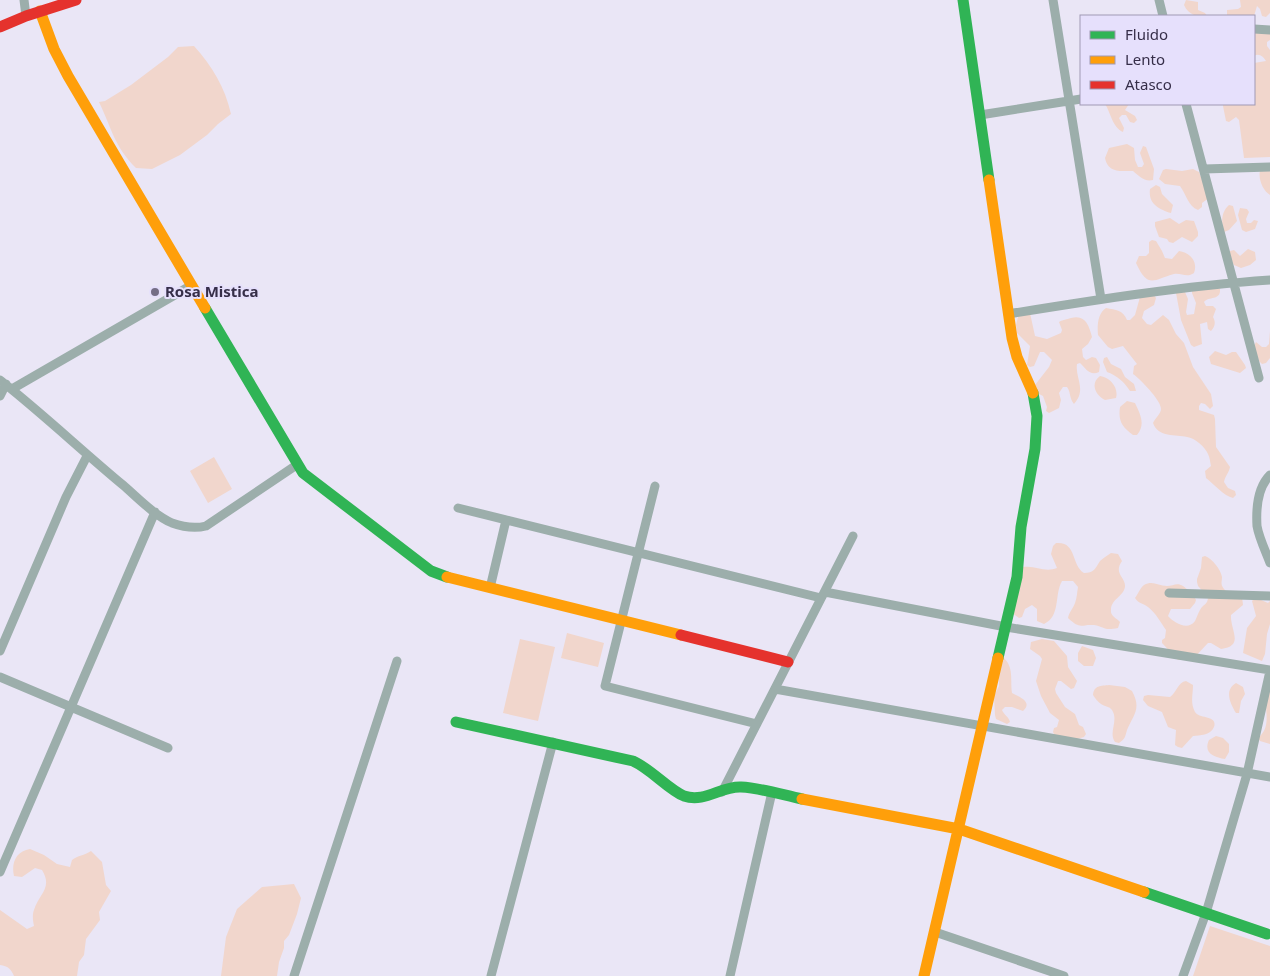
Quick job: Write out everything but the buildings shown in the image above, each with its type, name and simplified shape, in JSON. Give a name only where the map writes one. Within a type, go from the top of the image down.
[{"type":"street","points":[[24,0],[26,16]]},
{"type":"street","points":[[0,27],[40,11],[76,0]]},
{"type":"street","points":[[924,976],[1017,577],[1021,527],[1037,432],[1034,396],[1017,356],[1008,314],[963,0]]},
{"type":"street","points":[[1053,0],[1101,298]]},
{"type":"street","points":[[1159,0],[1163,15]]},
{"type":"street","points":[[40,11],[54,49],[68,76],[303,473],[431,571],[441,575],[788,662]]},
{"type":"street","points":[[1255,29],[1270,30]]},
{"type":"street","points":[[980,115],[1080,99]]},
{"type":"street","points":[[1186,105],[1259,378]]},
{"type":"street","points":[[1204,169],[1270,167]]},
{"type":"street","points":[[1008,314],[1101,298],[1234,282],[1270,280]]},
{"type":"street","points":[[0,396],[6,384],[192,285]]},
{"type":"street","points":[[6,384],[87,456],[155,512],[180,526],[198,528],[206,526],[298,464]]},
{"type":"street","points":[[0,651],[66,498],[87,456]]},
{"type":"street","points":[[1270,475],[1262,484],[1258,502],[1257,527],[1270,563]]},
{"type":"street","points":[[655,486],[605,686],[757,724]]},
{"type":"street","points":[[458,508],[639,553],[823,595],[1270,671],[1247,774],[1206,913],[1183,976]]},
{"type":"street","points":[[0,872],[155,512]]},
{"type":"street","points":[[490,588],[506,520]]},
{"type":"street","points":[[722,792],[853,536]]},
{"type":"street","points":[[1168,593],[1270,596]]},
{"type":"street","points":[[294,976],[397,662]]},
{"type":"street","points":[[0,677],[168,748]]},
{"type":"street","points":[[775,689],[1270,777]]},
{"type":"street","points":[[456,722],[633,761],[642,765],[682,795],[688,797],[700,798],[737,786],[959,829],[1267,934]]},
{"type":"street","points":[[491,976],[553,742]]},
{"type":"street","points":[[730,976],[772,792]]},
{"type":"street","points":[[935,932],[1064,976]]},
{"type":"shaded area","points":[[1186,0],[1198,2],[1198,10],[1206,15],[1191,13],[1184,5]]},
{"type":"shaded area","points":[[1240,0],[1270,0],[1270,13],[1266,17],[1262,16],[1257,6],[1254,15],[1227,15],[1227,10],[1241,7]]},
{"type":"shaded area","points":[[1270,32],[1270,40],[1267,42],[1267,46],[1270,50],[1270,157],[1244,158],[1239,120],[1236,117],[1229,122],[1226,121],[1223,105],[1255,105],[1255,63],[1266,61],[1261,56],[1255,56],[1255,33]]},
{"type":"shaded area","points":[[194,46],[207,61],[217,77],[231,114],[180,155],[152,169],[136,168],[118,145],[99,102],[105,101],[131,85],[178,47]]},
{"type":"shaded area","points":[[1105,105],[1128,105],[1125,110],[1135,116],[1137,120],[1134,123],[1130,122],[1126,115],[1122,115],[1119,118],[1124,128],[1123,132],[1114,123]]},
{"type":"shaded area","points":[[1127,144],[1134,148],[1138,167],[1142,167],[1144,164],[1140,153],[1143,146],[1146,147],[1154,169],[1153,180],[1144,179],[1133,171],[1115,170],[1109,166],[1105,158],[1109,148]]},
{"type":"shaded area","points":[[1193,169],[1199,172],[1209,198],[1202,203],[1202,207],[1198,210],[1192,206],[1180,186],[1165,184],[1159,179],[1163,170],[1182,171]]},
{"type":"shaded area","points":[[1270,169],[1270,195],[1263,188],[1260,181],[1260,171]]},
{"type":"shaded area","points":[[1156,185],[1160,187],[1162,194],[1173,205],[1171,213],[1159,208],[1151,199],[1150,189]]},
{"type":"shaded area","points":[[1229,205],[1233,206],[1237,221],[1229,230],[1224,232],[1222,218],[1224,211]]},
{"type":"shaded area","points":[[1240,208],[1247,209],[1249,212],[1246,219],[1247,223],[1251,223],[1254,220],[1258,221],[1255,229],[1246,232],[1242,230],[1238,215]]},
{"type":"shaded area","points":[[1170,218],[1179,224],[1186,220],[1194,221],[1198,236],[1192,242],[1182,237],[1173,243],[1159,237],[1155,222]]},
{"type":"shaded area","points":[[1152,240],[1156,241],[1165,258],[1172,259],[1179,251],[1190,256],[1195,265],[1194,273],[1187,275],[1174,274],[1156,280],[1144,277],[1136,263],[1139,256],[1146,256],[1149,253],[1149,242]]},
{"type":"shaded area","points":[[1248,249],[1255,252],[1256,260],[1250,265],[1241,268],[1234,265],[1229,255],[1230,251],[1234,250],[1240,256]]},
{"type":"shaded area","points":[[1217,287],[1220,289],[1219,295],[1204,302],[1206,306],[1213,306],[1216,309],[1213,317],[1215,321],[1214,326],[1211,331],[1208,329],[1207,322],[1200,324],[1202,344],[1194,347],[1191,345],[1181,320],[1176,293],[1185,292],[1188,299],[1187,315],[1194,314],[1196,303],[1192,289]]},
{"type":"shaded area","points":[[1154,295],[1156,298],[1154,305],[1144,311],[1142,318],[1147,324],[1151,325],[1163,315],[1169,320],[1176,334],[1184,343],[1193,367],[1211,394],[1213,406],[1210,409],[1201,403],[1199,410],[1214,415],[1216,447],[1230,467],[1224,482],[1228,488],[1235,491],[1236,495],[1233,498],[1206,478],[1205,471],[1211,466],[1210,460],[1207,451],[1199,443],[1183,436],[1163,433],[1155,428],[1153,423],[1161,411],[1160,405],[1150,390],[1133,374],[1134,366],[1137,364],[1123,346],[1112,349],[1098,335],[1099,320],[1103,310],[1106,308],[1119,311],[1127,320],[1130,320],[1135,315],[1140,297]]},
{"type":"shaded area","points":[[1019,313],[1030,313],[1035,336],[1047,339],[1061,333],[1062,330],[1059,322],[1062,320],[1076,317],[1083,319],[1088,325],[1092,337],[1082,349],[1083,357],[1086,360],[1092,357],[1096,358],[1100,365],[1099,372],[1093,373],[1086,370],[1080,363],[1077,364],[1080,394],[1074,404],[1067,387],[1063,387],[1059,393],[1061,400],[1059,408],[1049,413],[1046,411],[1047,407],[1043,396],[1039,394],[1035,385],[1052,360],[1044,352],[1040,352],[1034,366],[1030,367],[1027,365],[1030,346],[1017,333],[1016,325]]},
{"type":"shaded area","points":[[1270,331],[1270,358],[1266,363],[1262,364],[1259,361],[1254,346],[1256,342],[1262,347],[1266,347],[1269,344]]},
{"type":"shaded area","points":[[1215,351],[1226,355],[1236,352],[1246,368],[1240,373],[1211,364],[1209,357]]},
{"type":"shaded area","points":[[1107,357],[1111,364],[1121,369],[1125,377],[1134,384],[1136,391],[1130,391],[1114,375],[1107,372],[1103,362],[1104,358]]},
{"type":"shaded area","points":[[1100,376],[1107,378],[1113,384],[1117,394],[1116,398],[1105,400],[1096,392],[1095,382]]},
{"type":"shaded area","points":[[1127,401],[1135,403],[1140,415],[1142,423],[1137,435],[1133,435],[1126,429],[1120,420],[1120,407]]},
{"type":"shaded area","points":[[214,457],[232,489],[208,503],[190,471]]},
{"type":"shaded area","points":[[1056,543],[1063,543],[1071,550],[1077,565],[1084,573],[1092,571],[1100,561],[1111,553],[1118,554],[1122,561],[1119,572],[1125,587],[1113,603],[1111,612],[1120,622],[1118,628],[1107,629],[1094,625],[1081,626],[1068,618],[1076,601],[1078,587],[1073,581],[1062,581],[1053,616],[1044,624],[1037,621],[1037,609],[1032,605],[1025,609],[1022,617],[1019,618],[1012,613],[1023,567],[1048,570],[1057,568],[1051,554]]},
{"type":"shaded area","points":[[1205,556],[1220,571],[1224,589],[1242,597],[1243,605],[1231,615],[1235,636],[1233,645],[1221,649],[1208,643],[1193,659],[1178,660],[1162,643],[1166,630],[1158,618],[1151,609],[1135,598],[1141,588],[1147,584],[1181,585],[1194,597],[1195,603],[1190,609],[1171,609],[1168,616],[1181,625],[1192,624],[1208,600],[1208,597],[1198,586],[1197,582],[1202,557]]},
{"type":"shaded area","points":[[1254,599],[1268,603],[1270,601],[1270,624],[1262,661],[1243,653],[1247,628],[1256,616],[1252,601]]},
{"type":"shaded area","points":[[567,633],[604,643],[598,667],[561,658]]},
{"type":"shaded area","points":[[520,639],[555,647],[538,721],[503,713]]},
{"type":"shaded area","points":[[1042,639],[1054,641],[1067,656],[1068,667],[1077,681],[1074,688],[1071,689],[1061,681],[1058,681],[1055,689],[1065,707],[1075,714],[1079,725],[1083,727],[1086,734],[1084,737],[1077,739],[1055,736],[1053,732],[1059,720],[1050,713],[1041,696],[1036,681],[1042,659],[1030,649],[1031,642]]},
{"type":"shaded area","points":[[1082,646],[1093,650],[1096,658],[1093,666],[1084,666],[1078,661],[1078,653]]},
{"type":"shaded area","points":[[999,654],[1008,662],[1010,667],[1012,693],[1024,700],[1027,705],[1023,711],[1012,707],[1005,707],[1002,710],[1010,722],[1007,724],[996,719],[995,715],[994,696],[999,686]]},
{"type":"shaded area","points":[[1186,681],[1193,685],[1192,702],[1195,712],[1200,716],[1211,719],[1214,727],[1210,732],[1193,736],[1182,748],[1175,745],[1176,730],[1168,727],[1162,712],[1148,706],[1143,700],[1144,696],[1148,695],[1170,697],[1181,683]]},
{"type":"shaded area","points":[[1236,683],[1243,687],[1245,694],[1241,701],[1239,713],[1236,713],[1229,697],[1230,689]]},
{"type":"shaded area","points":[[1109,685],[1125,687],[1132,691],[1135,697],[1136,712],[1125,736],[1119,743],[1115,742],[1113,738],[1114,714],[1112,710],[1100,703],[1093,695],[1096,688]]},
{"type":"shaded area","points":[[1270,686],[1270,744],[1260,741],[1258,738],[1266,726],[1266,701]]},
{"type":"shaded area","points":[[1216,736],[1223,738],[1229,744],[1229,752],[1225,759],[1214,756],[1207,748],[1209,740]]},
{"type":"shaded area","points":[[30,849],[44,855],[57,864],[70,867],[72,860],[91,851],[102,862],[106,885],[111,891],[99,912],[100,920],[86,939],[84,955],[79,962],[77,976],[14,976],[9,968],[0,965],[0,910],[27,929],[34,926],[33,912],[46,886],[42,870],[35,868],[22,877],[14,876],[13,867],[16,858],[21,852]]},
{"type":"shaded area","points":[[294,884],[301,898],[289,935],[284,941],[277,976],[221,976],[226,937],[237,909],[262,887]]},
{"type":"shaded area","points":[[1210,926],[1270,946],[1270,976],[1193,976]]},
{"type":"traffic: fast","points":[[963,0],[989,180]]},
{"type":"traffic: fast","points":[[205,308],[303,473],[431,571],[447,577]]},
{"type":"traffic: fast","points":[[998,658],[1017,577],[1021,527],[1035,449],[1037,416],[1033,393]]},
{"type":"traffic: fast","points":[[456,722],[633,761],[678,793],[692,798],[706,796],[734,787],[741,787],[802,799]]},
{"type":"traffic: fast","points":[[1144,892],[1267,934]]},
{"type":"traffic: slow","points":[[40,11],[54,49],[68,76],[205,308]]},
{"type":"traffic: slow","points":[[989,180],[1012,338],[1017,357],[1033,393]]},
{"type":"traffic: slow","points":[[447,577],[681,635]]},
{"type":"traffic: slow","points":[[924,976],[998,658]]},
{"type":"traffic: slow","points":[[802,799],[959,829],[1144,892]]},
{"type":"traffic: jam","points":[[0,27],[26,16],[76,0]]},
{"type":"traffic: jam","points":[[681,635],[788,662]]},
{"type":"place","name":"Rosa Mistica","points":[[155,292]]}]
